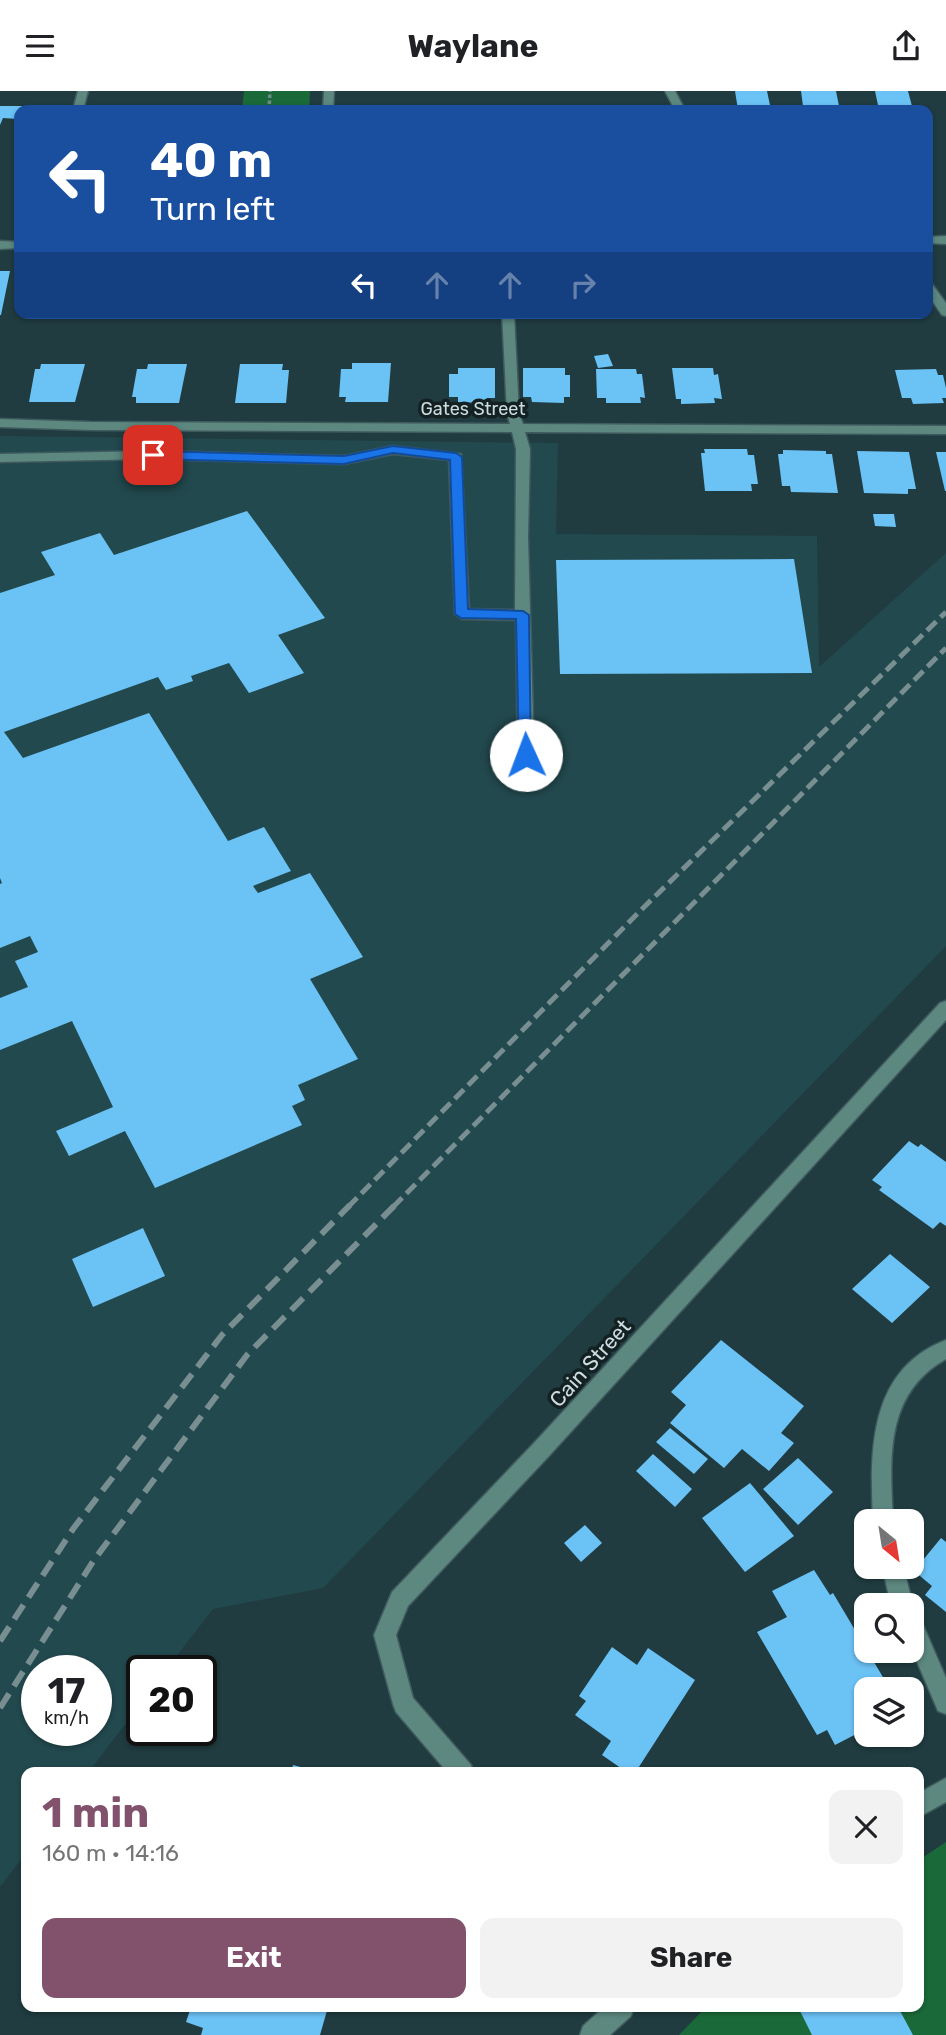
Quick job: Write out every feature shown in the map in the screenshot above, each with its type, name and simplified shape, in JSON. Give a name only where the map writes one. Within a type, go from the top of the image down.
[{"type":"street","points":[[933,293],[946,312]]},
{"type":"street","points":[[508,319],[513,413],[523,449],[520,537],[526,755]]},
{"type":"street","name":"Gates Street","points":[[0,423],[90,426],[946,431]]},
{"type":"street","points":[[0,458],[153,455],[344,460],[393,450],[456,457],[461,614],[523,615]]},
{"type":"street","name":"Cain Street","points":[[458,1767],[404,1704],[385,1635],[400,1599],[551,1440],[946,1008]]},
{"type":"street","points":[[882,1509],[880,1465],[887,1411],[914,1370],[946,1349]]},
{"type":"street","points":[[924,1653],[946,1703]]},
{"type":"street","points":[[924,1803],[946,1789]]},
{"type":"street","points":[[592,2035],[617,2012]]},
{"type":"shaded area","points":[[0,436],[558,443],[556,534],[817,536],[819,667],[946,553],[946,946],[323,1588],[213,1609],[177,1655],[126,1655],[126,1723],[112,1741],[112,1655],[21,1655],[21,1746],[109,1746],[93,1767],[21,1767],[21,1860],[0,1887]]},
{"type":"green space","points":[[244,91],[310,91],[309,105],[243,105]]},
{"type":"green space","points":[[946,1842],[946,2035],[679,2035],[701,2012],[924,2012],[924,1857]]},
{"type":"building","points":[[735,91],[767,91],[770,105],[737,105]]},
{"type":"building","points":[[801,91],[836,91],[839,105],[803,105]]},
{"type":"building","points":[[875,91],[908,91],[912,105],[878,105]]},
{"type":"building","points":[[0,106],[14,106],[14,119],[3,118],[0,125]]},
{"type":"building","points":[[0,271],[10,271],[1,315],[0,315]]},
{"type":"building","points":[[608,354],[613,366],[598,368],[594,356]]},
{"type":"building","points":[[352,363],[391,363],[388,402],[345,402],[346,397],[339,397],[341,369],[352,369]]},
{"type":"building","points":[[41,364],[85,364],[75,402],[29,402],[35,369],[40,369]]},
{"type":"building","points":[[148,364],[187,364],[179,403],[136,403],[136,397],[132,397],[137,369],[147,369]]},
{"type":"building","points":[[240,364],[283,364],[282,370],[289,370],[286,403],[235,403]]},
{"type":"building","points":[[458,368],[495,368],[495,398],[487,398],[487,403],[458,402],[458,397],[449,397],[449,374],[458,374]]},
{"type":"building","points":[[523,368],[565,368],[565,375],[570,375],[570,397],[564,397],[564,403],[532,402],[531,397],[523,397]]},
{"type":"building","points":[[672,368],[713,368],[714,375],[718,374],[722,399],[714,398],[715,403],[681,404],[681,399],[676,399]]},
{"type":"building","points":[[596,369],[636,369],[637,374],[642,374],[645,398],[640,397],[641,403],[606,403],[606,398],[597,398]]},
{"type":"building","points":[[936,369],[938,375],[943,375],[946,388],[946,398],[942,398],[944,403],[913,404],[911,398],[902,398],[895,370]]},
{"type":"building","points":[[704,449],[747,449],[748,455],[754,455],[758,484],[751,484],[752,491],[705,491],[701,453],[705,453]]},
{"type":"building","points":[[783,450],[826,451],[826,454],[832,454],[838,493],[791,492],[790,486],[782,486],[778,454],[783,454]]},
{"type":"building","points":[[857,451],[909,452],[916,489],[908,489],[908,494],[864,493]]},
{"type":"building","points":[[936,452],[946,452],[946,491],[945,491]]},
{"type":"building","points":[[247,511],[325,618],[278,635],[304,673],[249,693],[229,663],[191,676],[193,681],[166,690],[158,677],[4,732],[23,758],[149,713],[228,841],[264,827],[291,871],[253,886],[258,893],[310,873],[363,957],[310,979],[358,1059],[298,1085],[305,1100],[292,1106],[302,1125],[155,1188],[125,1131],[69,1156],[56,1131],[113,1107],[72,1021],[0,1050],[0,998],[28,987],[15,961],[38,952],[30,936],[0,948],[0,593],[55,575],[41,552],[100,533],[114,555]]},
{"type":"building","points":[[873,514],[894,514],[896,527],[875,526]]},
{"type":"building","points":[[794,559],[812,673],[560,674],[556,560]]},
{"type":"building","points":[[909,1141],[918,1147],[921,1144],[946,1162],[946,1226],[940,1222],[933,1229],[879,1190],[882,1187],[872,1180]]},
{"type":"building","points":[[143,1228],[165,1276],[93,1307],[72,1259]]},
{"type":"building","points":[[890,1254],[930,1287],[892,1323],[852,1289]]},
{"type":"building","points":[[721,1340],[804,1406],[781,1433],[794,1443],[769,1471],[742,1449],[724,1468],[670,1423],[686,1405],[671,1392]]},
{"type":"building","points":[[670,1428],[708,1459],[694,1474],[656,1442]]},
{"type":"building","points":[[653,1454],[692,1489],[675,1507],[636,1471]]},
{"type":"building","points":[[798,1458],[833,1492],[798,1525],[763,1489]]},
{"type":"building","points":[[750,1483],[794,1536],[745,1572],[702,1518]]},
{"type":"building","points":[[585,1525],[602,1543],[581,1562],[564,1543]]},
{"type":"building","points":[[941,1538],[946,1542],[946,1612],[925,1595],[932,1586],[924,1579],[924,1559]]},
{"type":"building","points":[[814,1570],[830,1595],[833,1593],[854,1628],[854,1663],[875,1663],[883,1677],[854,1677],[854,1735],[835,1745],[827,1730],[817,1735],[757,1632],[787,1617],[772,1591]]},
{"type":"building","points":[[612,1647],[637,1665],[648,1648],[695,1680],[639,1767],[619,1767],[602,1755],[611,1741],[575,1715],[586,1701],[579,1696]]},
{"type":"building","points":[[189,2012],[327,2012],[320,2035],[201,2035],[203,2028],[186,2022]]},
{"type":"building","points":[[800,2012],[901,2012],[913,2035],[812,2035]]},
{"type":"railway","points":[[348,1207],[639,912],[946,612]]},
{"type":"railway","points":[[393,1207],[946,648]]},
{"type":"railway","points":[[0,1641],[73,1529],[222,1335],[350,1205]]},
{"type":"railway","points":[[0,1708],[94,1560],[247,1355],[395,1205]]},
{"type":"route","points":[[153,455],[344,460],[393,450],[456,457],[461,614],[523,615],[526,755]]}]
